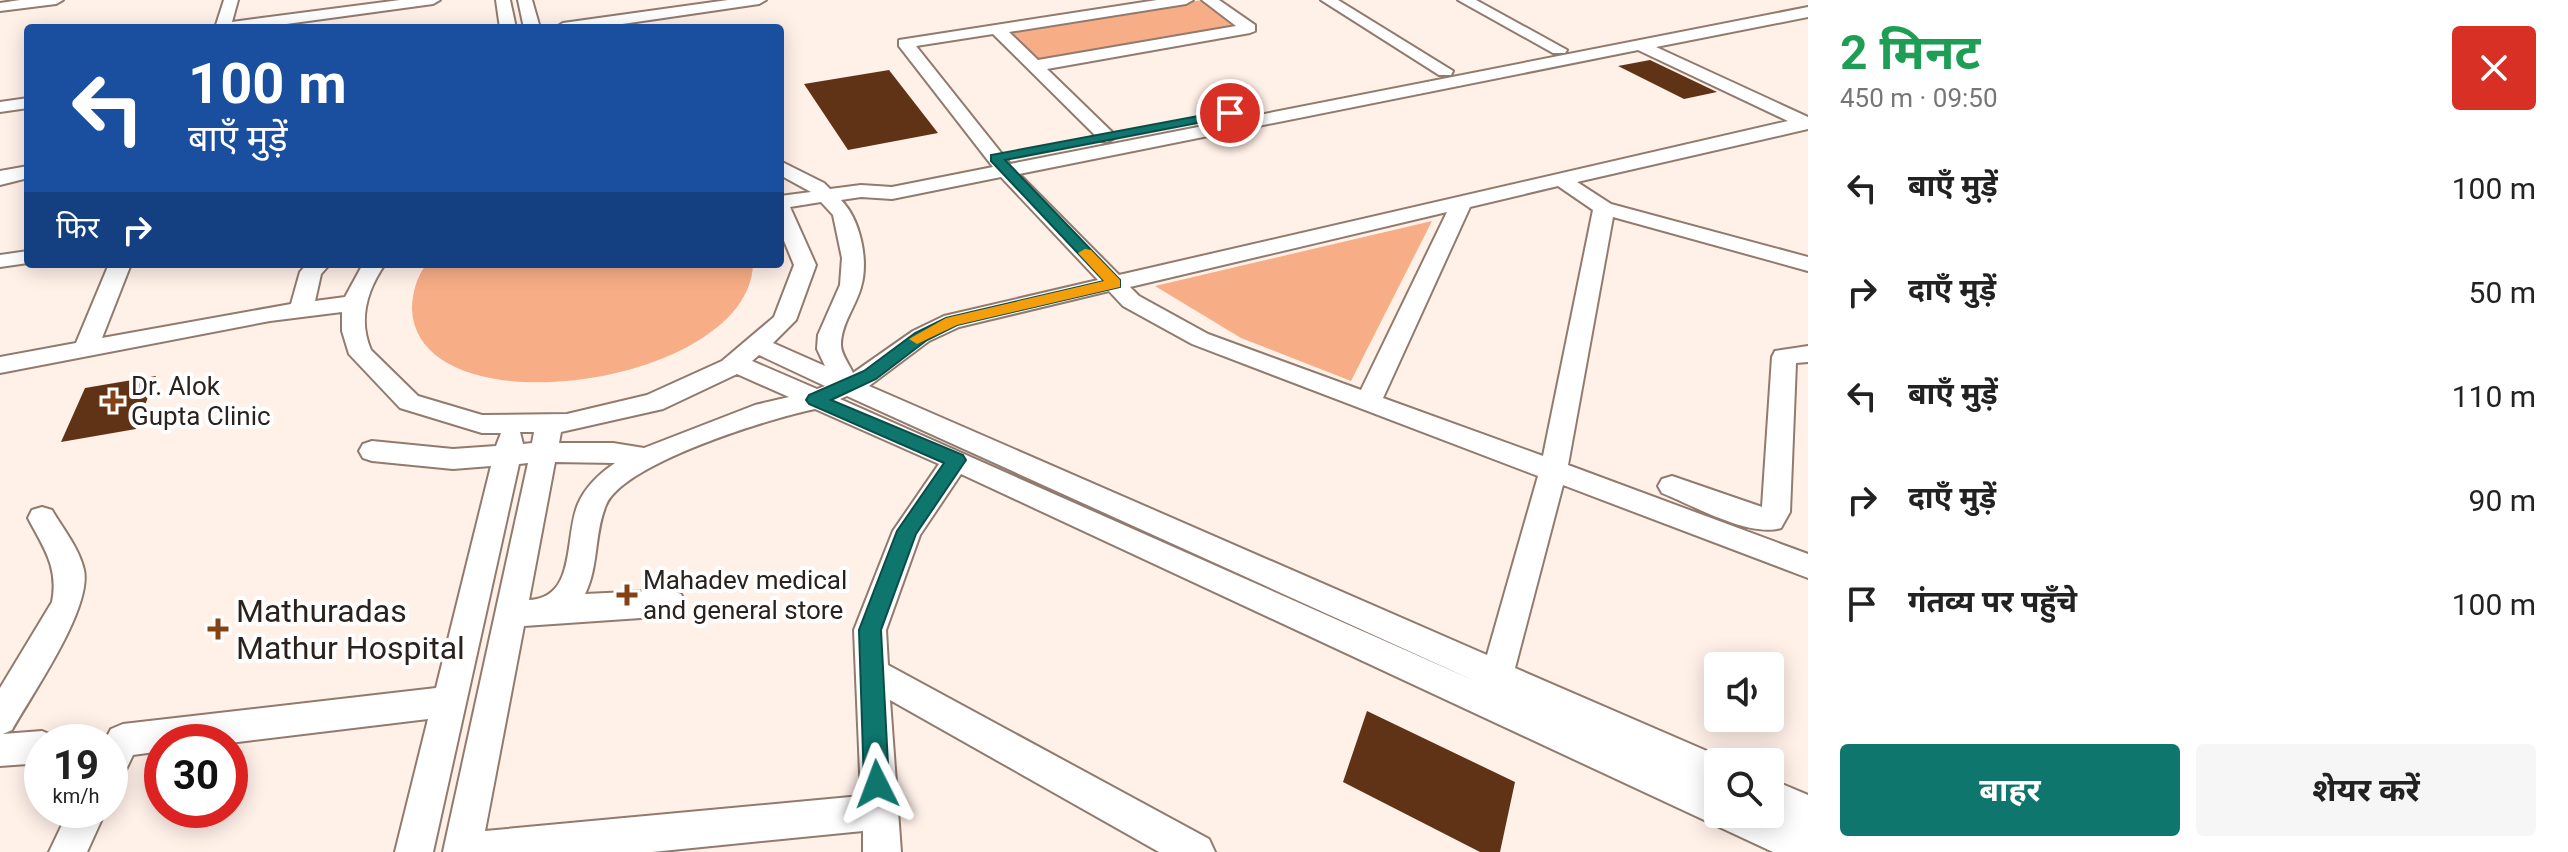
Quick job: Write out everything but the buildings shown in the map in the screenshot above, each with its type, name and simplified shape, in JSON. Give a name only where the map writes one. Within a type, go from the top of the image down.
[{"type":"street","points":[[0,4],[11,0]]},
{"type":"street","points":[[0,4],[56,0]]},
{"type":"street","points":[[224,24],[231,0]]},
{"type":"street","points":[[242,24],[316,8],[433,0]]},
{"type":"street","points":[[503,0],[507,24]]},
{"type":"street","points":[[525,0],[531,24]]},
{"type":"street","points":[[591,24],[759,0]]},
{"type":"street","points":[[1186,0],[905,43],[1000,164],[1131,301],[1200,339],[1808,566]]},
{"type":"street","points":[[1033,66],[1250,28],[1209,0]]},
{"type":"street","points":[[1328,0],[1445,71]]},
{"type":"street","points":[[1465,0],[1559,50]]},
{"type":"street","points":[[784,203],[861,191],[892,193],[1107,137],[1559,50],[1634,42],[1808,1]]},
{"type":"street","points":[[1000,164],[1634,42],[1808,12]]},
{"type":"street","points":[[997,29],[1107,137]]},
{"type":"street","points":[[1634,42],[1807,123]]},
{"type":"street","points":[[0,107],[24,104]]},
{"type":"street","points":[[554,609],[568,596],[577,577],[595,497],[617,474],[646,458],[764,411],[815,400],[847,386],[870,375],[921,336],[952,321],[1807,123]]},
{"type":"street","points":[[784,169],[828,196],[843,213],[853,258],[851,285],[830,335],[829,349],[847,386]]},
{"type":"street","points":[[1,177],[24,173]]},
{"type":"street","points":[[1563,181],[1604,208],[1808,264]]},
{"type":"street","points":[[1368,402],[1461,204]]},
{"type":"street","points":[[1497,676],[1553,472],[1604,208]]},
{"type":"street","points":[[372,451],[453,459],[511,440],[547,438],[706,383],[748,355],[787,316],[799,295],[806,269],[804,245],[794,222],[784,209]]},
{"type":"street","points":[[0,261],[24,258]]},
{"type":"street","points":[[86,348],[118,268]]},
{"type":"street","points":[[301,310],[311,272],[315,268]]},
{"type":"street","points":[[372,268],[354,303],[353,339],[370,372],[404,400],[511,440]]},
{"type":"street","points":[[0,365],[354,303]]},
{"type":"street","points":[[1672,486],[1745,515],[1771,520],[1776,512],[1784,357],[1808,354]]},
{"type":"street","points":[[748,355],[847,386],[1704,767]]},
{"type":"street","points":[[748,355],[815,400],[956,460],[1704,802]]},
{"type":"street","points":[[547,438],[646,458]]},
{"type":"street","points":[[547,438],[462,852],[878,812]]},
{"type":"street","points":[[414,852],[511,440]]},
{"type":"street","points":[[882,852],[870,630],[907,531],[956,460]]},
{"type":"street","points":[[0,719],[67,604],[72,583],[71,570],[42,518]]},
{"type":"street","points":[[512,613],[670,603]]},
{"type":"street","points":[[872,673],[1196,852]]},
{"type":"street","points":[[128,746],[450,701]]},
{"type":"street","points":[[0,750],[24,748]]},
{"type":"street","points":[[1784,802],[1808,813]]},
{"type":"street","points":[[68,852],[79,828]]},
{"type":"street","points":[[1761,828],[1808,849]]},
{"type":"shaded area","points":[[1202,0],[1243,26],[1036,62],[1005,32]]},
{"type":"shaded area","points":[[1432,221],[1351,381],[1241,338],[1155,286]]},
{"type":"shaded area","points":[[424,268],[752,268],[738,306],[699,340],[645,365],[583,379],[521,382],[467,372],[428,348],[412,309]]},
{"type":"slow traffic","points":[[917,339],[952,321],[1114,283],[1085,253]]},
{"type":"place","name":"Dr. Alok Gupta Clinic","points":[[113,401]]},
{"type":"place","name":"Mahadev medical and general store","points":[[627,595]]},
{"type":"place","name":"Mathuradas Mathur Hospital","points":[[218,629]]},
{"type":"route","points":[[877,784],[870,630],[907,531],[956,460],[815,400],[870,375],[921,336],[952,321],[1114,283],[996,158],[1230,113]]}]
